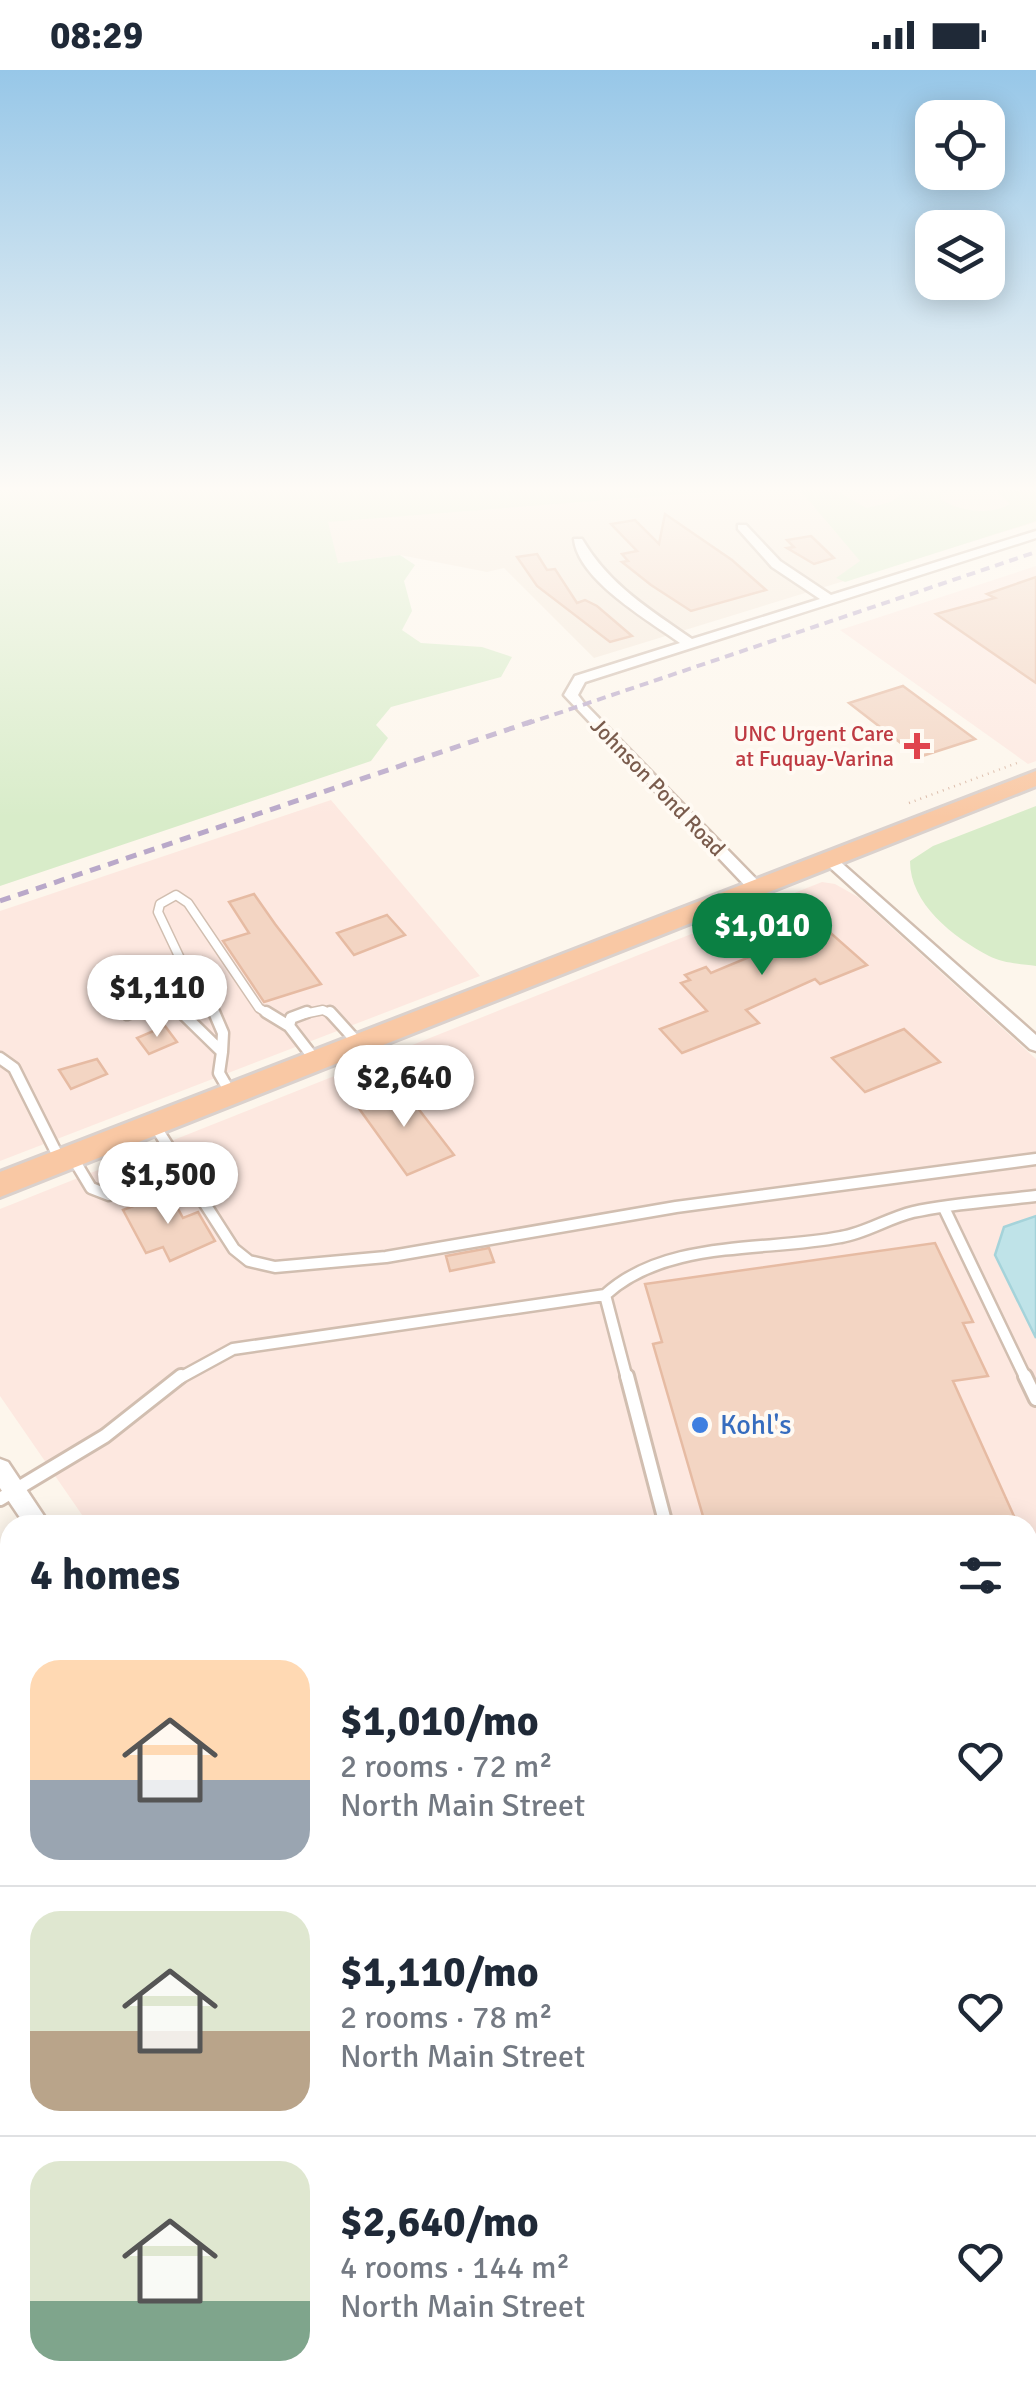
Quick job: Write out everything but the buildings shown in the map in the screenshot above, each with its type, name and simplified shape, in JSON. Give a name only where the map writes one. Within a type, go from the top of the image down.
[{"type":"highway","points":[[0,1185],[831,862],[1026,771]]},
{"type":"street","points":[[630,599],[689,643]]},
{"type":"street","name":"Johnson Pond Road","points":[[758,890],[572,695],[580,679],[828,599]]},
{"type":"street","points":[[831,862],[1036,1045]]},
{"type":"street","points":[[0,1469],[7,1495],[28,1515]]},
{"type":"lane","points":[[232,1095],[219,1073],[225,1038],[218,1016],[195,990],[158,912],[160,904],[176,896],[188,904],[258,1008],[289,1026],[317,1061]]},
{"type":"lane","points":[[128,1014],[195,990]]},
{"type":"lane","points":[[168,1000],[222,1052]]},
{"type":"lane","points":[[289,1026],[292,1018],[318,1006],[329,1008],[359,1044]]},
{"type":"lane","points":[[0,1058],[14,1068],[67,1160],[92,1192],[109,1195],[181,1168]]},
{"type":"lane","points":[[155,1126],[234,1249],[249,1261],[275,1267],[386,1257],[676,1207],[1036,1160]]},
{"type":"lane","points":[[663,1515],[605,1296],[612,1285],[633,1272],[669,1261],[847,1236],[900,1215],[1036,1196]]},
{"type":"lane","points":[[945,1210],[1036,1399]]},
{"type":"lane","points":[[7,1495],[119,1426],[167,1384],[208,1357],[233,1349],[605,1296]]},
{"type":"path","points":[[909,803],[1026,771]]},
{"type":"shaded area","points":[[535,599],[786,599],[594,658]]},
{"type":"shaded area","points":[[935,599],[1036,599],[1036,761],[1028,764],[840,630]]},
{"type":"shaded area","points":[[331,800],[480,976],[0,1161],[0,911]]},
{"type":"shaded area","points":[[822,882],[835,884],[858,897],[1036,1059],[1036,1515],[82,1515],[0,1396],[0,1209]]},
{"type":"green space","points":[[0,599],[409,599],[412,611],[402,630],[421,643],[482,647],[512,657],[501,677],[391,707],[376,725],[388,738],[371,761],[0,886]]},
{"type":"green space","points":[[1036,806],[1036,966],[994,958],[948,929],[917,891],[910,861],[933,846]]},
{"type":"water","points":[[1036,1216],[1036,1338],[995,1255],[1004,1227]]},
{"type":"railway","points":[[526,724],[897,599]]},
{"type":"railway","points":[[0,901],[533,721]]},
{"type":"place","name":"UNC Urgent Care at Fuquay-Varina","points":[[917,746]]},
{"type":"place","name":"Kohl's","points":[[700,1425]]}]
